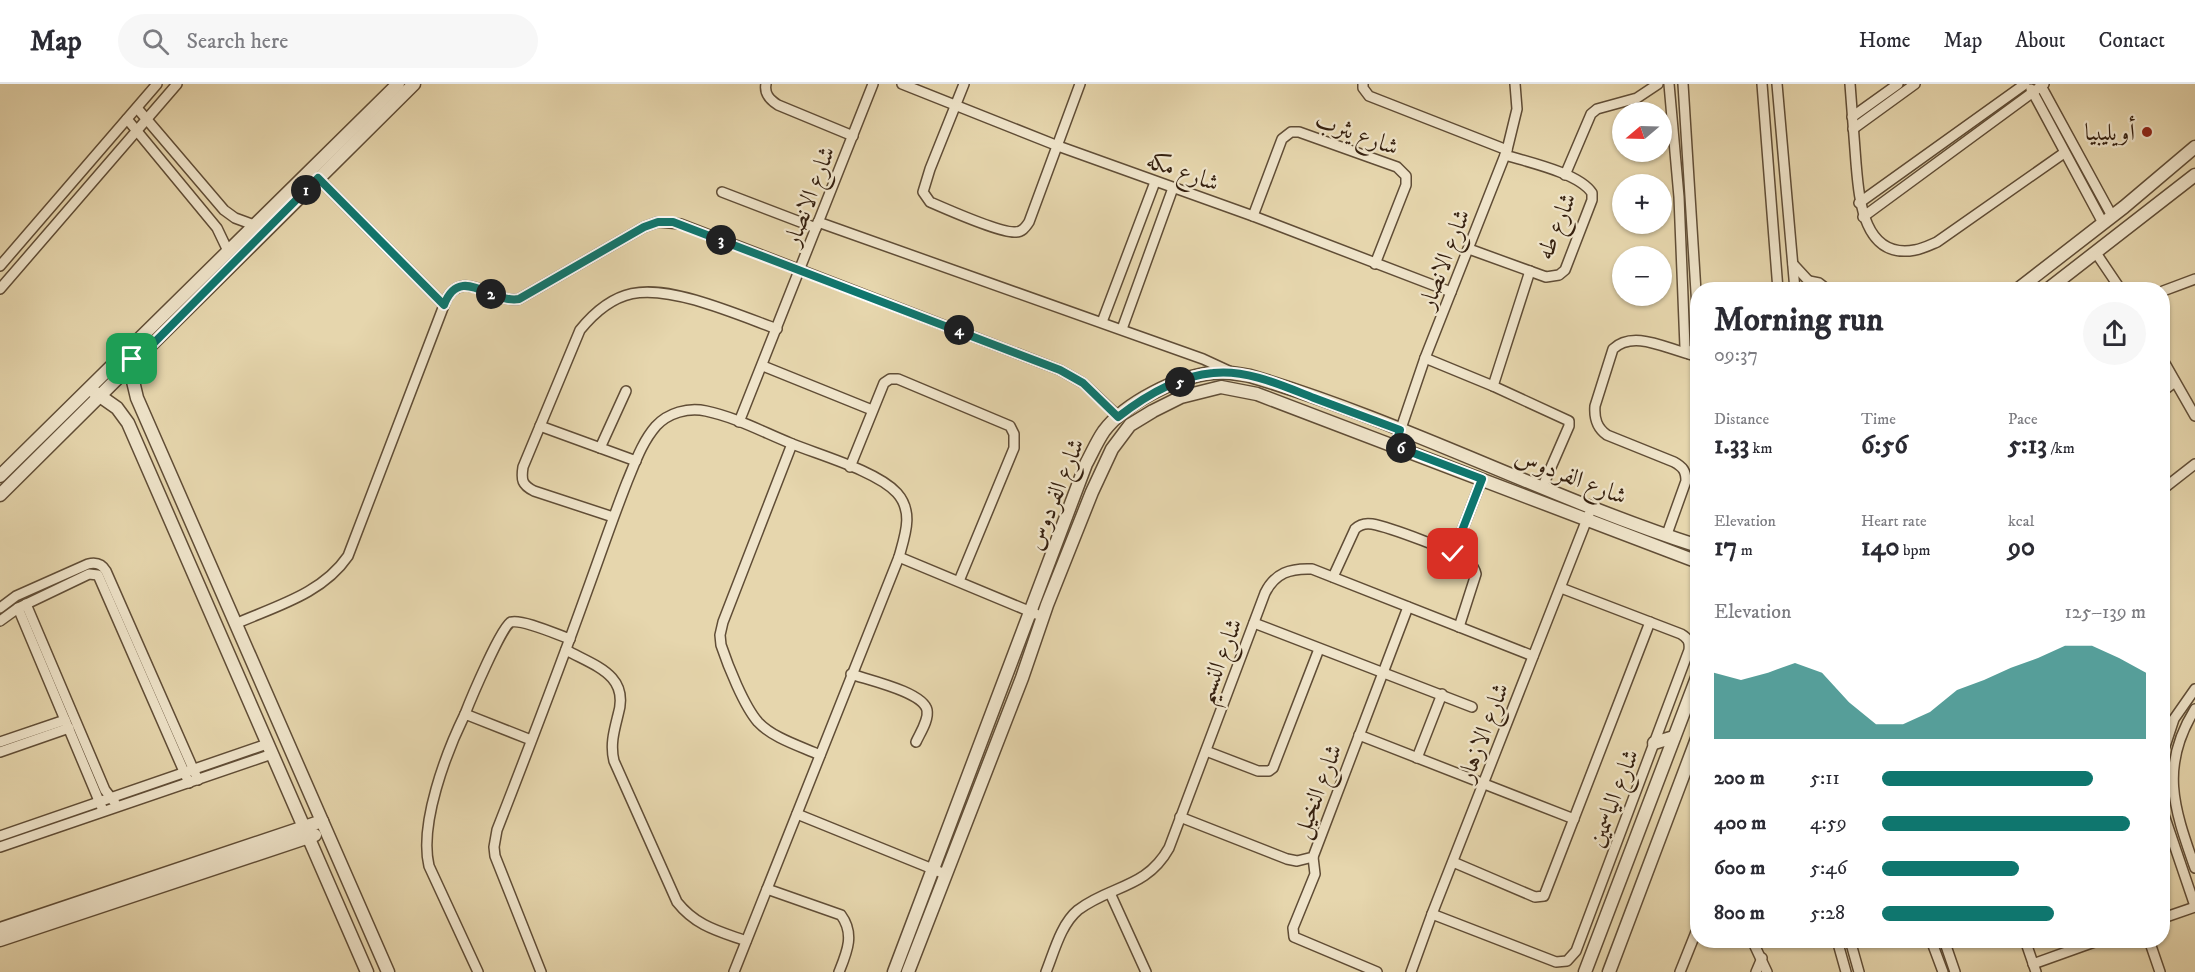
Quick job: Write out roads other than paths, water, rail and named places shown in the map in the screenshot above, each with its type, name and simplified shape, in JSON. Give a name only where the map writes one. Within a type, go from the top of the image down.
[{"type":"street","points":[[0,266],[157,84]]},
{"type":"street","points":[[0,289],[177,84]]},
{"type":"street","points":[[0,495],[101,397],[398,84]]},
{"type":"street","points":[[0,476],[254,225],[277,211],[318,178],[414,84]]},
{"type":"street","points":[[766,84],[767,95],[778,105],[853,136]]},
{"type":"street","name":"شارع الانصار","points":[[739,422],[873,84]]},
{"type":"street","name":"شارع مكه","points":[[902,84],[1058,146],[1253,216],[1451,292]]},
{"type":"street","points":[[964,84],[923,186],[923,192],[930,202],[1001,230],[1017,232],[1025,229],[1029,222],[1080,84]]},
{"type":"street","name":"شارع طه","points":[[1363,84],[1369,96],[1565,175],[1589,188],[1592,193],[1592,200],[1565,270],[1559,275],[1546,277],[1469,249]]},
{"type":"street","name":"شارع الانصار","points":[[1395,446],[1425,358],[1506,153],[1517,109],[1515,84]]},
{"type":"street","points":[[1565,175],[1591,114],[1597,110],[1637,98],[1658,84]]},
{"type":"street","points":[[1669,84],[1679,197],[1685,347],[1690,351]]},
{"type":"street","points":[[1683,84],[1695,282]]},
{"type":"street","points":[[1762,84],[1777,282]]},
{"type":"street","points":[[1777,84],[1794,282]]},
{"type":"street","points":[[1850,84],[1859,203],[1870,231],[1889,248],[1902,252],[1916,250],[1952,233],[2064,153]]},
{"type":"street","points":[[1852,117],[1898,84]]},
{"type":"street","points":[[1853,129],[1915,84]]},
{"type":"street","points":[[1859,203],[2028,87],[2042,85],[2107,220]]},
{"type":"street","points":[[2028,87],[2064,153],[2107,220]]},
{"type":"street","points":[[1863,217],[2028,87]]},
{"type":"street","points":[[137,108],[224,210],[235,218],[254,225]]},
{"type":"street","points":[[127,120],[217,228],[228,251]]},
{"type":"street","name":"شارع يثرب","points":[[1253,216],[1282,139],[1291,132],[1299,132],[1397,167],[1406,176],[1406,186],[1375,264]]},
{"type":"street","points":[[2027,282],[2195,147]]},
{"type":"street","points":[[2058,282],[2195,175]]},
{"type":"street","points":[[318,178],[444,305]]},
{"type":"street","points":[[1102,322],[1155,182]]},
{"type":"street","points":[[1122,329],[1173,188]]},
{"type":"street","points":[[722,192],[1122,329],[1203,359],[1231,372]]},
{"type":"street","points":[[235,624],[308,592],[338,571],[348,556],[444,305],[453,291],[468,285],[503,299],[519,299],[644,227],[658,222],[681,224],[1060,370],[1083,383],[1118,417]]},
{"type":"street","points":[[2096,253],[2116,282]]},
{"type":"street","points":[[1793,264],[1809,281],[1814,282]]},
{"type":"street","points":[[1492,386],[1530,271]]},
{"type":"street","points":[[2170,288],[2195,279]]},
{"type":"street","points":[[613,517],[534,491],[522,483],[523,467],[580,330],[603,306],[618,298],[650,291],[667,292],[711,305],[777,329]]},
{"type":"street","points":[[1667,534],[1686,482],[1686,473],[1674,462],[1607,435],[1601,430],[1595,415],[1595,406],[1613,350],[1620,343],[1638,340],[1690,352]]},
{"type":"street","points":[[130,348],[137,398],[388,972]]},
{"type":"street","points":[[1425,358],[1569,421],[1569,426],[1542,488]]},
{"type":"street","points":[[763,366],[872,410]]},
{"type":"street","name":"شارع الفردوس","points":[[908,972],[939,872],[1086,464],[1105,430],[1118,417],[1142,400],[1171,385],[1212,373],[1231,372],[1271,382],[1400,430],[1542,488],[1690,543]]},
{"type":"street","points":[[2170,372],[2195,416]]},
{"type":"street","points":[[850,467],[884,383],[890,379],[898,379],[1010,426],[1014,434],[1014,448],[959,581]]},
{"type":"street","points":[[2170,385],[2175,381]]},
{"type":"street","name":"شارع الفردوس","points":[[894,972],[1022,678],[1043,617],[1092,492],[1112,448],[1130,425],[1166,404],[1206,389],[1233,388],[1298,408],[1690,559]]},
{"type":"street","points":[[90,389],[117,408],[128,423],[367,972]]},
{"type":"street","points":[[600,448],[626,391]]},
{"type":"street","points":[[541,972],[501,874],[494,847],[497,830],[566,650],[613,517],[645,440],[658,424],[671,415],[688,410],[705,411],[739,422],[885,483],[897,493],[905,506],[908,520],[899,557],[734,972]]},
{"type":"street","points":[[540,426],[636,461]]},
{"type":"street","points":[[792,444],[720,634],[721,645],[750,710],[758,722],[769,730],[819,755]]},
{"type":"street","points":[[2170,484],[2195,464]]},
{"type":"street","points":[[1453,554],[1482,479]]},
{"type":"street","name":"شارع الازهار","points":[[1411,972],[1592,507]]},
{"type":"street","points":[[1333,577],[1359,525],[1370,524],[1388,529],[1453,554],[1469,562],[1476,574],[1459,627]]},
{"type":"street","points":[[899,557],[1043,617]]},
{"type":"street","points":[[0,608],[16,596],[92,563],[102,566],[191,777]]},
{"type":"street","points":[[91,574],[92,563]]},
{"type":"street","name":"شارع النسيم","points":[[1046,972],[1060,938],[1077,912],[1140,879],[1162,861],[1169,848],[1270,583],[1279,575],[1298,568],[1312,569],[1533,656]]},
{"type":"street","points":[[0,621],[22,606],[91,574],[99,577],[191,777]]},
{"type":"street","name":"شارع الياسمين","points":[[1432,914],[1556,962],[1567,961],[1574,956],[1690,644],[1681,634],[1561,588]]},
{"type":"street","points":[[22,606],[104,813]]},
{"type":"street","points":[[22,606],[105,790],[117,808]]},
{"type":"street","name":"شارع النخيل","points":[[1180,817],[1287,859],[1297,861],[1313,857],[1408,607]]},
{"type":"street","points":[[478,972],[429,866],[426,852],[431,810],[448,750],[483,670],[506,626],[512,622],[521,623],[570,639]]},
{"type":"street","points":[[1453,862],[1535,897],[1544,896],[1650,622]]},
{"type":"street","points":[[1254,623],[1472,707]]},
{"type":"street","points":[[1206,751],[1258,771],[1269,771],[1273,768],[1319,649]]},
{"type":"street","points":[[566,650],[603,670],[618,685],[621,696],[612,740],[614,761],[677,902],[688,916],[700,924],[747,941]]},
{"type":"street","points":[[851,674],[913,695],[927,708],[927,717],[916,742]]},
{"type":"street","points":[[2170,731],[2174,719],[2195,688]]},
{"type":"street","points":[[1417,758],[1442,694]]},
{"type":"street","points":[[1585,972],[1690,695]]},
{"type":"street","points":[[2195,709],[2180,736],[2175,753],[2172,789],[2177,814],[2195,868]]},
{"type":"street","points":[[465,714],[531,740]]},
{"type":"street","points":[[0,742],[67,724]]},
{"type":"street","points":[[0,752],[67,724]]},
{"type":"street","points":[[1359,735],[1574,819]]},
{"type":"street","points":[[1654,743],[1674,736]]},
{"type":"street","points":[[0,847],[104,813],[191,777],[270,749]]},
{"type":"street","points":[[1609,972],[1690,757]]},
{"type":"street","points":[[0,837],[112,799],[191,777]]},
{"type":"street","points":[[796,814],[939,872]]},
{"type":"street","points":[[0,929],[324,826]]},
{"type":"street","points":[[0,940],[306,832]]},
{"type":"street","points":[[2170,840],[2192,885],[2195,906],[2170,915]]},
{"type":"street","points":[[1313,857],[1315,874],[1293,928],[1294,937],[1377,972]]},
{"type":"street","points":[[767,889],[841,915],[848,924],[850,941],[839,972]]},
{"type":"street","points":[[1110,893],[1146,972]]},
{"type":"street","points":[[1585,928],[1600,934]]},
{"type":"street","points":[[1680,972],[1690,947]]},
{"type":"street","points":[[1756,948],[1767,972]]},
{"type":"street","points":[[1839,948],[1846,972]]},
{"type":"street","points":[[1852,948],[1859,972]]},
{"type":"street","points":[[1934,948],[1943,972]]},
{"type":"street","points":[[1947,948],[1955,972]]},
{"type":"street","points":[[2028,948],[2035,968],[2081,948]]},
{"type":"street","points":[[2152,948],[2160,972]]},
{"type":"street","points":[[1756,972],[1762,958]]},
{"type":"place","name":"أويليبيا","points":[[2147,132]]}]
